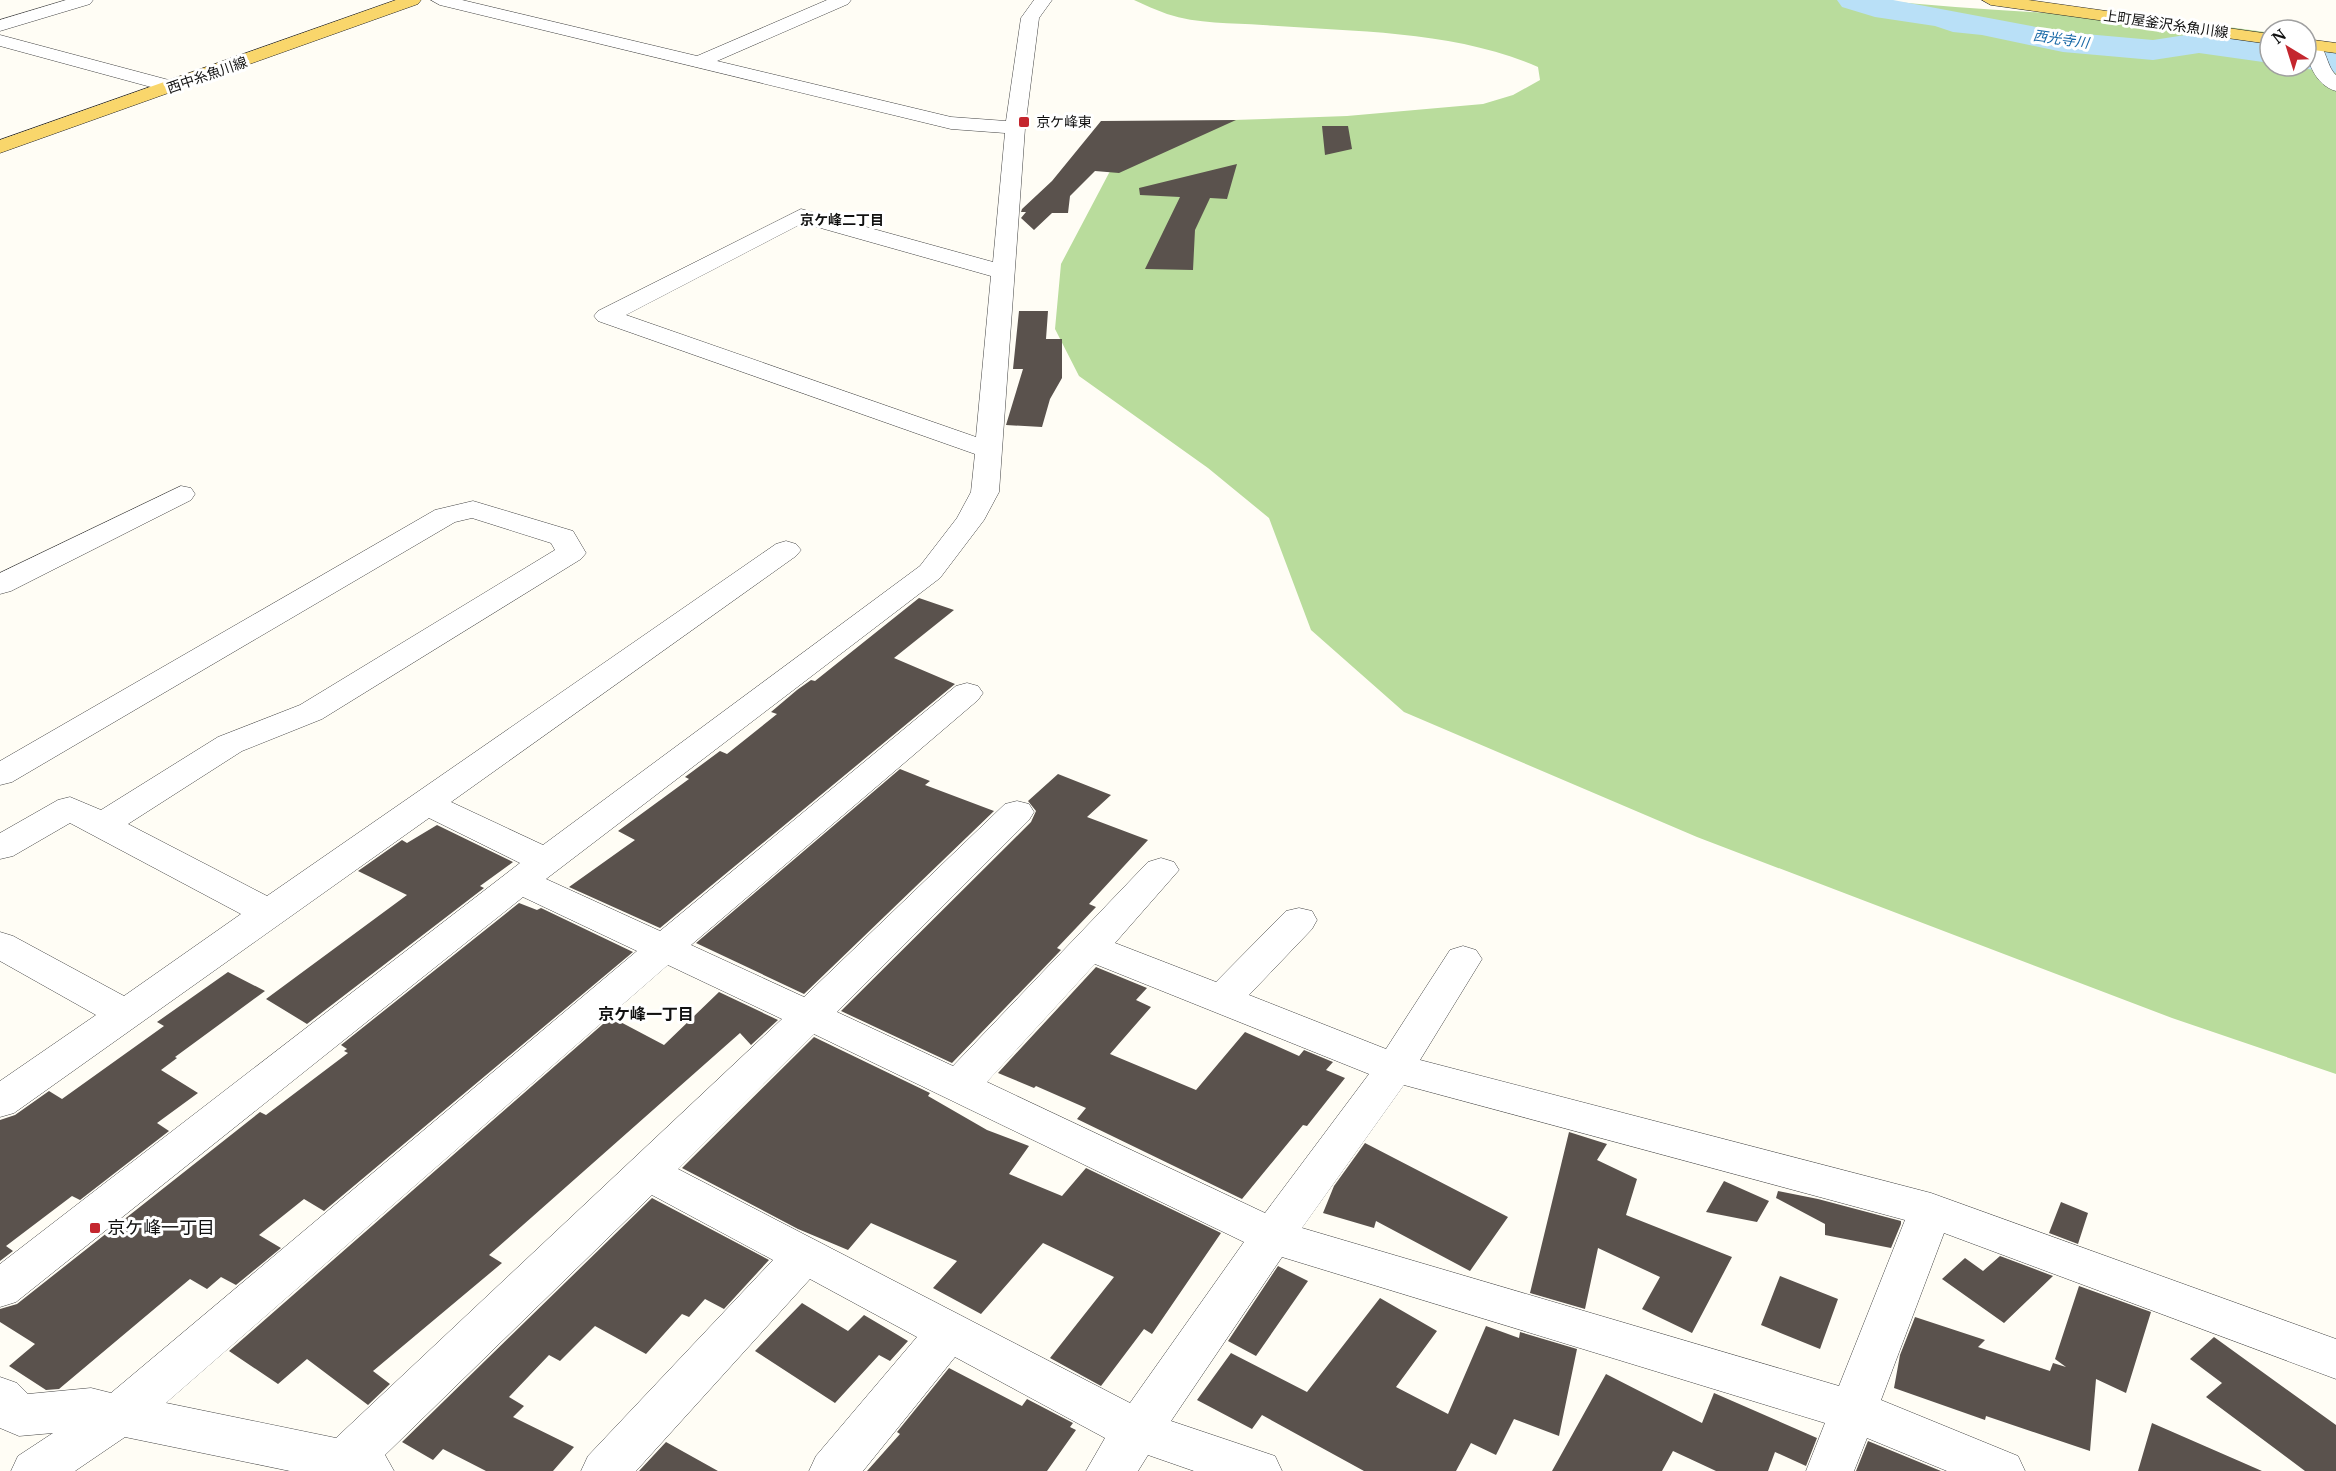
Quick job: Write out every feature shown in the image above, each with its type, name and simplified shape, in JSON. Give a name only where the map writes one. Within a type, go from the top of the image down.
[{"type":"main road","name":"西中糸魚川線","points":[[0,147],[412,0]]},
{"type":"main road","name":"上町屋釜沢糸魚川線","points":[[1990,0],[2258,37]]},
{"type":"main road","points":[[2318,46],[2336,48]]},
{"type":"street","points":[[0,26],[84,0]]},
{"type":"street","points":[[440,0],[951,123],[1015,128]]},
{"type":"street","points":[[701,61],[842,0]]},
{"type":"street","points":[[0,1289],[533,872],[930,572],[970,520],[985,492],[1015,128],[1030,18],[1041,2],[1020,0]]},
{"type":"street","points":[[0,40],[173,87]]},
{"type":"street","points":[[2318,63],[2323,73],[2336,85]]},
{"type":"street","points":[[988,450],[606,316],[801,216],[1004,272]]},
{"type":"street","points":[[0,585],[181,494]]},
{"type":"street","points":[[0,775],[444,516],[473,509],[563,537],[571,553],[310,712],[230,744],[104,825]]},
{"type":"street","points":[[0,1102],[786,550]]},
{"type":"street","points":[[34,1471],[119,1415],[664,948],[967,693]]},
{"type":"street","points":[[426,803],[533,872],[664,948],[1272,1236],[1854,1411],[2001,1471]]},
{"type":"street","points":[[0,848],[70,808],[269,913]]},
{"type":"street","points":[[0,1397],[19,1416],[91,1409],[358,1466],[648,1173],[1017,813]]},
{"type":"street","points":[[958,1087],[1161,870]]},
{"type":"street","points":[[1222,999],[1299,920]]},
{"type":"street","points":[[0,945],[126,1014]]},
{"type":"street","points":[[1089,947],[1395,1068],[1931,1210],[2336,1359]]},
{"type":"street","points":[[1110,1471],[1272,1236],[1395,1068],[1463,959]]},
{"type":"street","points":[[648,1173],[1138,1431],[1258,1471]]},
{"type":"street","points":[[1830,1471],[1931,1210]]},
{"type":"street","points":[[605,1471],[805,1255]]},
{"type":"street","points":[[833,1471],[950,1330]]},
{"type":"green space","points":[[1134,0],[1877,0],[2168,21],[2258,31],[2258,78],[2318,78],[2318,42],[2336,46],[2336,1074],[2172,1018],[1697,837],[1404,712],[1311,630],[1269,518],[1208,468],[1079,376],[1055,329],[1061,264],[1109,173],[1126,149],[1234,120],[1347,116],[1483,104],[1513,95],[1540,80],[1538,67],[1506,55],[1438,39],[1202,21],[1167,14]]},
{"type":"building","points":[[1236,120],[1119,173],[1095,171],[1070,196],[1068,213],[1052,213],[1034,230],[1021,218],[1026,212],[1021,212],[1022,209],[1052,181],[1101,121]]},
{"type":"building","points":[[1322,126],[1348,126],[1352,149],[1325,155]]},
{"type":"building","points":[[1237,164],[1227,199],[1210,198],[1195,230],[1193,270],[1145,269],[1180,197],[1140,195],[1139,188]]},
{"type":"building","points":[[1019,311],[1048,311],[1046,339],[1062,339],[1062,378],[1050,399],[1042,427],[1006,425],[1023,369],[1013,369]]},
{"type":"building","points":[[919,598],[954,610],[894,658],[955,684],[660,928],[569,887],[635,840],[618,831],[689,779],[685,777],[720,751],[727,754],[777,714],[771,712],[797,690],[811,680],[815,681]]},
{"type":"building","points":[[900,769],[930,781],[925,785],[994,811],[804,994],[696,943]]},
{"type":"building","points":[[1058,774],[1111,795],[1087,817],[1148,840],[1089,904],[1096,907],[1057,948],[1061,950],[952,1063],[841,1011],[1031,822],[1036,811],[1028,801]]},
{"type":"building","points":[[437,825],[513,862],[480,886],[484,888],[307,1024],[266,999],[407,895],[358,871],[402,840],[407,843]]},
{"type":"building","points":[[519,903],[537,910],[541,908],[633,952],[324,1211],[304,1199],[259,1235],[281,1248],[236,1285],[221,1277],[207,1289],[190,1279],[59,1389],[46,1390],[9,1366],[35,1344],[0,1322],[0,1309],[17,1304],[260,1112],[266,1115],[348,1053],[344,1051],[347,1049],[341,1045]]},
{"type":"building","points":[[1096,967],[1147,988],[1136,1000],[1151,1007],[1110,1054],[1196,1090],[1245,1032],[1299,1056],[1304,1050],[1333,1062],[1326,1070],[1345,1078],[1307,1126],[1303,1125],[1242,1199],[1077,1119],[1086,1108],[1036,1086],[1034,1088],[998,1073]]},
{"type":"building","points":[[228,972],[265,991],[175,1057],[177,1058],[161,1070],[198,1093],[157,1123],[169,1131],[80,1200],[72,1196],[6,1246],[13,1251],[0,1261],[0,1120],[15,1115],[49,1091],[62,1099],[164,1026],[157,1022]]},
{"type":"building","points":[[719,992],[778,1020],[751,1045],[740,1033],[489,1255],[502,1263],[373,1371],[390,1384],[368,1405],[307,1359],[278,1384],[229,1351],[611,1017],[664,1045]]},
{"type":"building","points":[[814,1037],[930,1093],[928,1096],[987,1130],[1029,1146],[1009,1174],[1062,1196],[1086,1168],[1221,1233],[1152,1334],[1144,1329],[1101,1386],[1050,1358],[1114,1277],[1043,1243],[981,1314],[933,1288],[957,1261],[871,1223],[848,1250],[798,1229],[682,1168]]},
{"type":"building","points":[[1569,1132],[1607,1144],[1597,1160],[1637,1179],[1626,1215],[1732,1257],[1692,1333],[1642,1309],[1660,1277],[1598,1248],[1585,1309],[1530,1293]]},
{"type":"building","points":[[1365,1143],[1508,1217],[1470,1271],[1376,1221],[1374,1228],[1323,1213],[1334,1186]]},
{"type":"building","points":[[1724,1181],[1769,1201],[1757,1222],[1706,1212]]},
{"type":"building","points":[[1778,1191],[1901,1221],[1901,1224],[1891,1248],[1825,1235],[1825,1224],[1776,1198]]},
{"type":"building","points":[[652,1198],[769,1260],[724,1309],[705,1299],[689,1317],[682,1314],[646,1354],[595,1326],[560,1361],[549,1355],[509,1397],[524,1406],[513,1417],[574,1447],[553,1471],[486,1471],[443,1449],[433,1460],[402,1442]]},
{"type":"building","points":[[2061,1202],[2088,1213],[2078,1244],[2049,1233]]},
{"type":"building","points":[[2000,1256],[2053,1276],[2004,1323],[1942,1279],[1965,1258],[1983,1271]]},
{"type":"building","points":[[1278,1266],[1308,1281],[1256,1356],[1228,1341]]},
{"type":"building","points":[[1780,1276],[1838,1299],[1820,1349],[1761,1325]]},
{"type":"building","points":[[2079,1286],[2151,1312],[2126,1393],[2096,1379],[2090,1451],[1986,1416],[1985,1420],[1894,1388],[1900,1355],[1915,1317],[1985,1340],[1978,1347],[2050,1371],[2053,1363],[2066,1367],[2055,1359]]},
{"type":"building","points":[[1380,1298],[1437,1331],[1396,1387],[1448,1414],[1486,1326],[1519,1338],[1520,1332],[1577,1349],[1559,1436],[1514,1419],[1496,1455],[1471,1443],[1456,1471],[1364,1471],[1262,1415],[1252,1429],[1197,1400],[1231,1353],[1307,1392]]},
{"type":"building","points":[[802,1303],[848,1331],[864,1315],[908,1341],[890,1361],[879,1355],[835,1403],[755,1351]]},
{"type":"building","points":[[2214,1337],[2336,1425],[2336,1471],[2305,1471],[2206,1397],[2222,1383],[2190,1359]]},
{"type":"building","points":[[949,1368],[1022,1406],[1027,1399],[1073,1423],[1070,1427],[1076,1430],[1047,1471],[867,1471],[900,1434],[897,1432]]},
{"type":"building","points":[[1606,1374],[1702,1423],[1714,1393],[1817,1438],[1806,1466],[1775,1452],[1768,1471],[1716,1471],[1673,1451],[1662,1471],[1552,1471]]},
{"type":"building","points":[[2152,1423],[2262,1471],[2138,1471]]},
{"type":"building","points":[[1868,1441],[1941,1471],[1856,1471]]},
{"type":"building","points":[[666,1442],[718,1471],[639,1471]]},
{"type":"waterway","name":"西光寺川","points":[[1853,0],[1875,7],[1943,17],[1953,22],[1982,25],[2063,42],[2153,50],[2199,43],[2258,51]]},
{"type":"waterway","name":"西光寺川","points":[[2318,61],[2336,63]]},
{"type":"place","name":"京ケ峰東","points":[[1024,122]]},
{"type":"place","name":"京ケ峰一丁目","points":[[95,1228]]},
{"type":"district","name":"京ケ峰二丁目","points":[[842,220]]},
{"type":"district","name":"京ケ峰一丁目","points":[[646,1014]]}]
